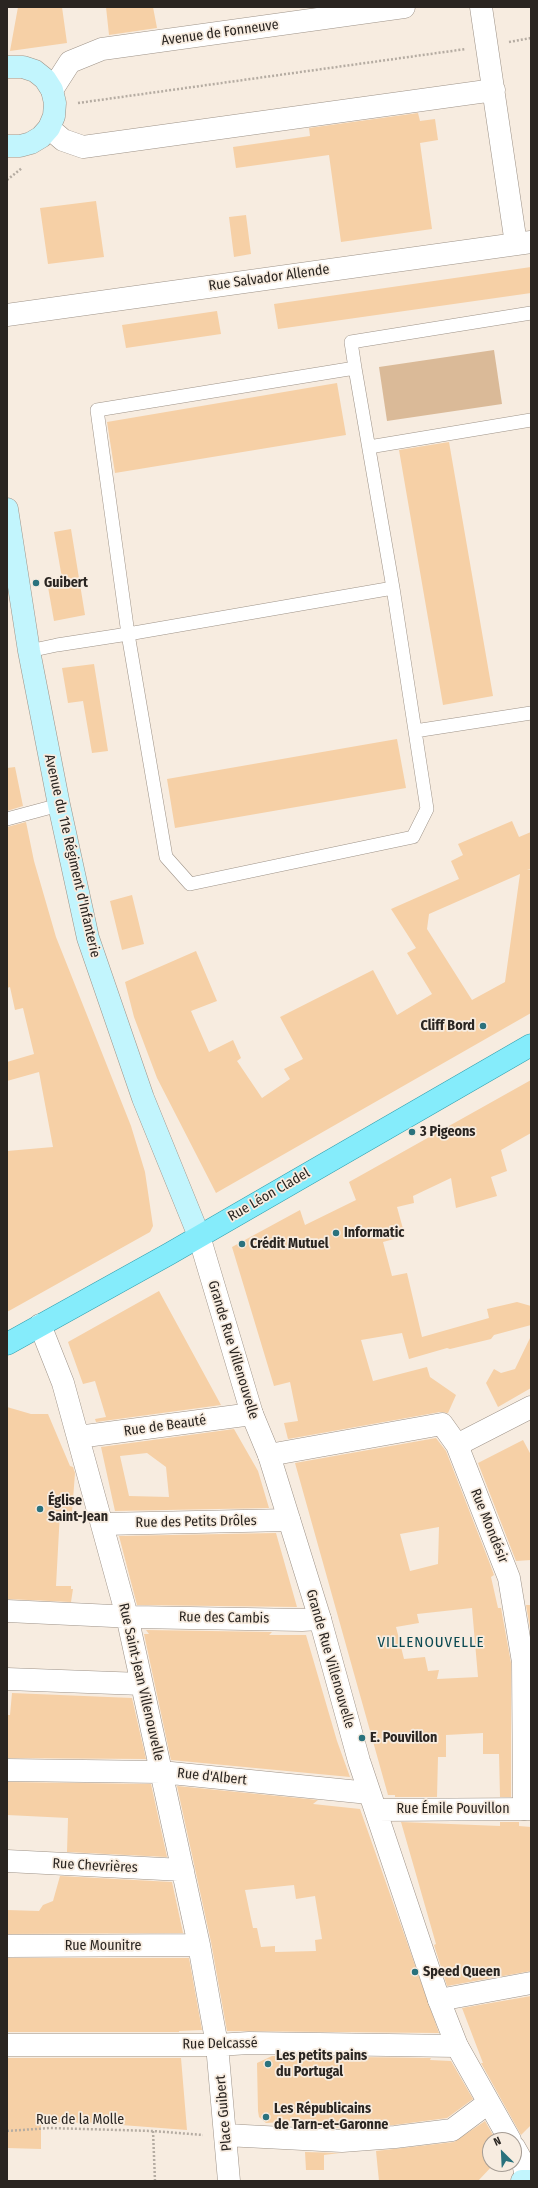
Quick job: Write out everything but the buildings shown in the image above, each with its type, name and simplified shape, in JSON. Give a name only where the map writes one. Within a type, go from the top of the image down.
[{"type":"main road","points":[[7,67],[23,67],[35,71],[45,79],[52,90],[55,103],[54,116],[49,128],[41,137],[31,143],[20,146],[7,146]]},
{"type":"main road","name":"Avenue du 11e Régiment d'Infanterie","points":[[7,509],[11,557],[58,805],[88,938],[143,1098],[199,1236]]},
{"type":"main road","name":"Rue Léon Cladel","points":[[7,1344],[199,1236],[531,1045]]},
{"type":"street","name":"Avenue de Fonneuve","points":[[52,90],[70,62],[102,49],[404,7]]},
{"type":"street","points":[[481,7],[494,90],[523,243]]},
{"type":"street","points":[[49,128],[63,140],[83,147],[494,90]]},
{"type":"street","name":"Rue Salvador Allende","points":[[7,315],[523,243]]},
{"type":"street","name":"Grande Rue Villenouvelle","points":[[199,1236],[252,1414],[269,1455],[320,1619],[373,1802],[439,2000],[457,2046],[505,2132]]},
{"type":"street","name":"Rue Saint-Jean Villenouvelle","points":[[40,1325],[63,1383],[103,1524],[127,1616],[199,1945],[217,2046]]},
{"type":"street","points":[[457,1445],[531,1408]]},
{"type":"street","name":"Rue de Beauté","points":[[78,1437],[252,1414]]},
{"type":"street","name":"Rue Mondésir","points":[[269,1455],[442,1424],[457,1445],[509,1578],[523,1662],[527,1809]]},
{"type":"street","name":"Rue des Petits Drôles","points":[[103,1524],[289,1520]]},
{"type":"street","name":"Rue des Cambis","points":[[7,1611],[127,1616],[302,1620],[320,1619]]},
{"type":"street","points":[[7,1679],[142,1684]]},
{"type":"street","name":"Rue d'Albert","points":[[7,1770],[161,1772],[373,1802]]},
{"type":"street","name":"Rue Émile Pouvillon","points":[[373,1802],[527,1809]]},
{"type":"street","name":"Rue Chevrières","points":[[7,1861],[183,1870]]},
{"type":"street","name":"Rue Mounitre","points":[[7,1946],[199,1945]]},
{"type":"street","points":[[439,2000],[531,1983]]},
{"type":"street","name":"Rue Delcassé","points":[[7,2045],[217,2046],[249,2043],[457,2046]]},
{"type":"street","name":"Place Guibert","points":[[217,2046],[230,2181]]},
{"type":"street","points":[[225,2135],[342,2141],[395,2137],[452,2130],[488,2103]]},
{"type":"street","points":[[522,2161],[527,2180]]},
{"type":"lane","points":[[355,368],[97,410],[128,634],[166,857],[190,884],[413,837],[427,809],[393,588],[369,447],[355,368],[350,342],[531,314]]},
{"type":"lane","points":[[369,447],[531,420]]},
{"type":"lane","points":[[29,651],[393,588]]},
{"type":"lane","points":[[415,731],[531,713]]},
{"type":"lane","points":[[7,819],[58,805]]},
{"type":"path","points":[[77,109],[78,102],[487,46]]},
{"type":"path","points":[[7,180],[27,164]]},
{"type":"path","name":"Rue de la Molle","points":[[7,2131],[50,2128],[192,2134]]},
{"type":"path","points":[[153,2132],[155,2181]]},
{"type":"shaded area","points":[[494,350],[502,404],[387,421],[379,367]]},
{"type":"place","name":"Guibert","points":[[36,583]]},
{"type":"place","name":"Cliff Bord","points":[[483,1026]]},
{"type":"place","name":"3 Pigeons","points":[[412,1132]]},
{"type":"place","name":"Informatic","points":[[336,1233]]},
{"type":"place","name":"Crédit Mutuel","points":[[242,1244]]},
{"type":"place","name":"Église Saint-Jean","points":[[40,1509]]},
{"type":"place","name":"E. Pouvillon","points":[[362,1738]]},
{"type":"place","name":"Speed Queen","points":[[415,1972]]},
{"type":"place","name":"Les petits pains du Portugal","points":[[268,2064]]},
{"type":"place","name":"Les Républicains de Tarn-et-Garonne","points":[[266,2117]]},
{"type":"district","name":"VILLENOUVELLE","points":[[431,1643]]}]
